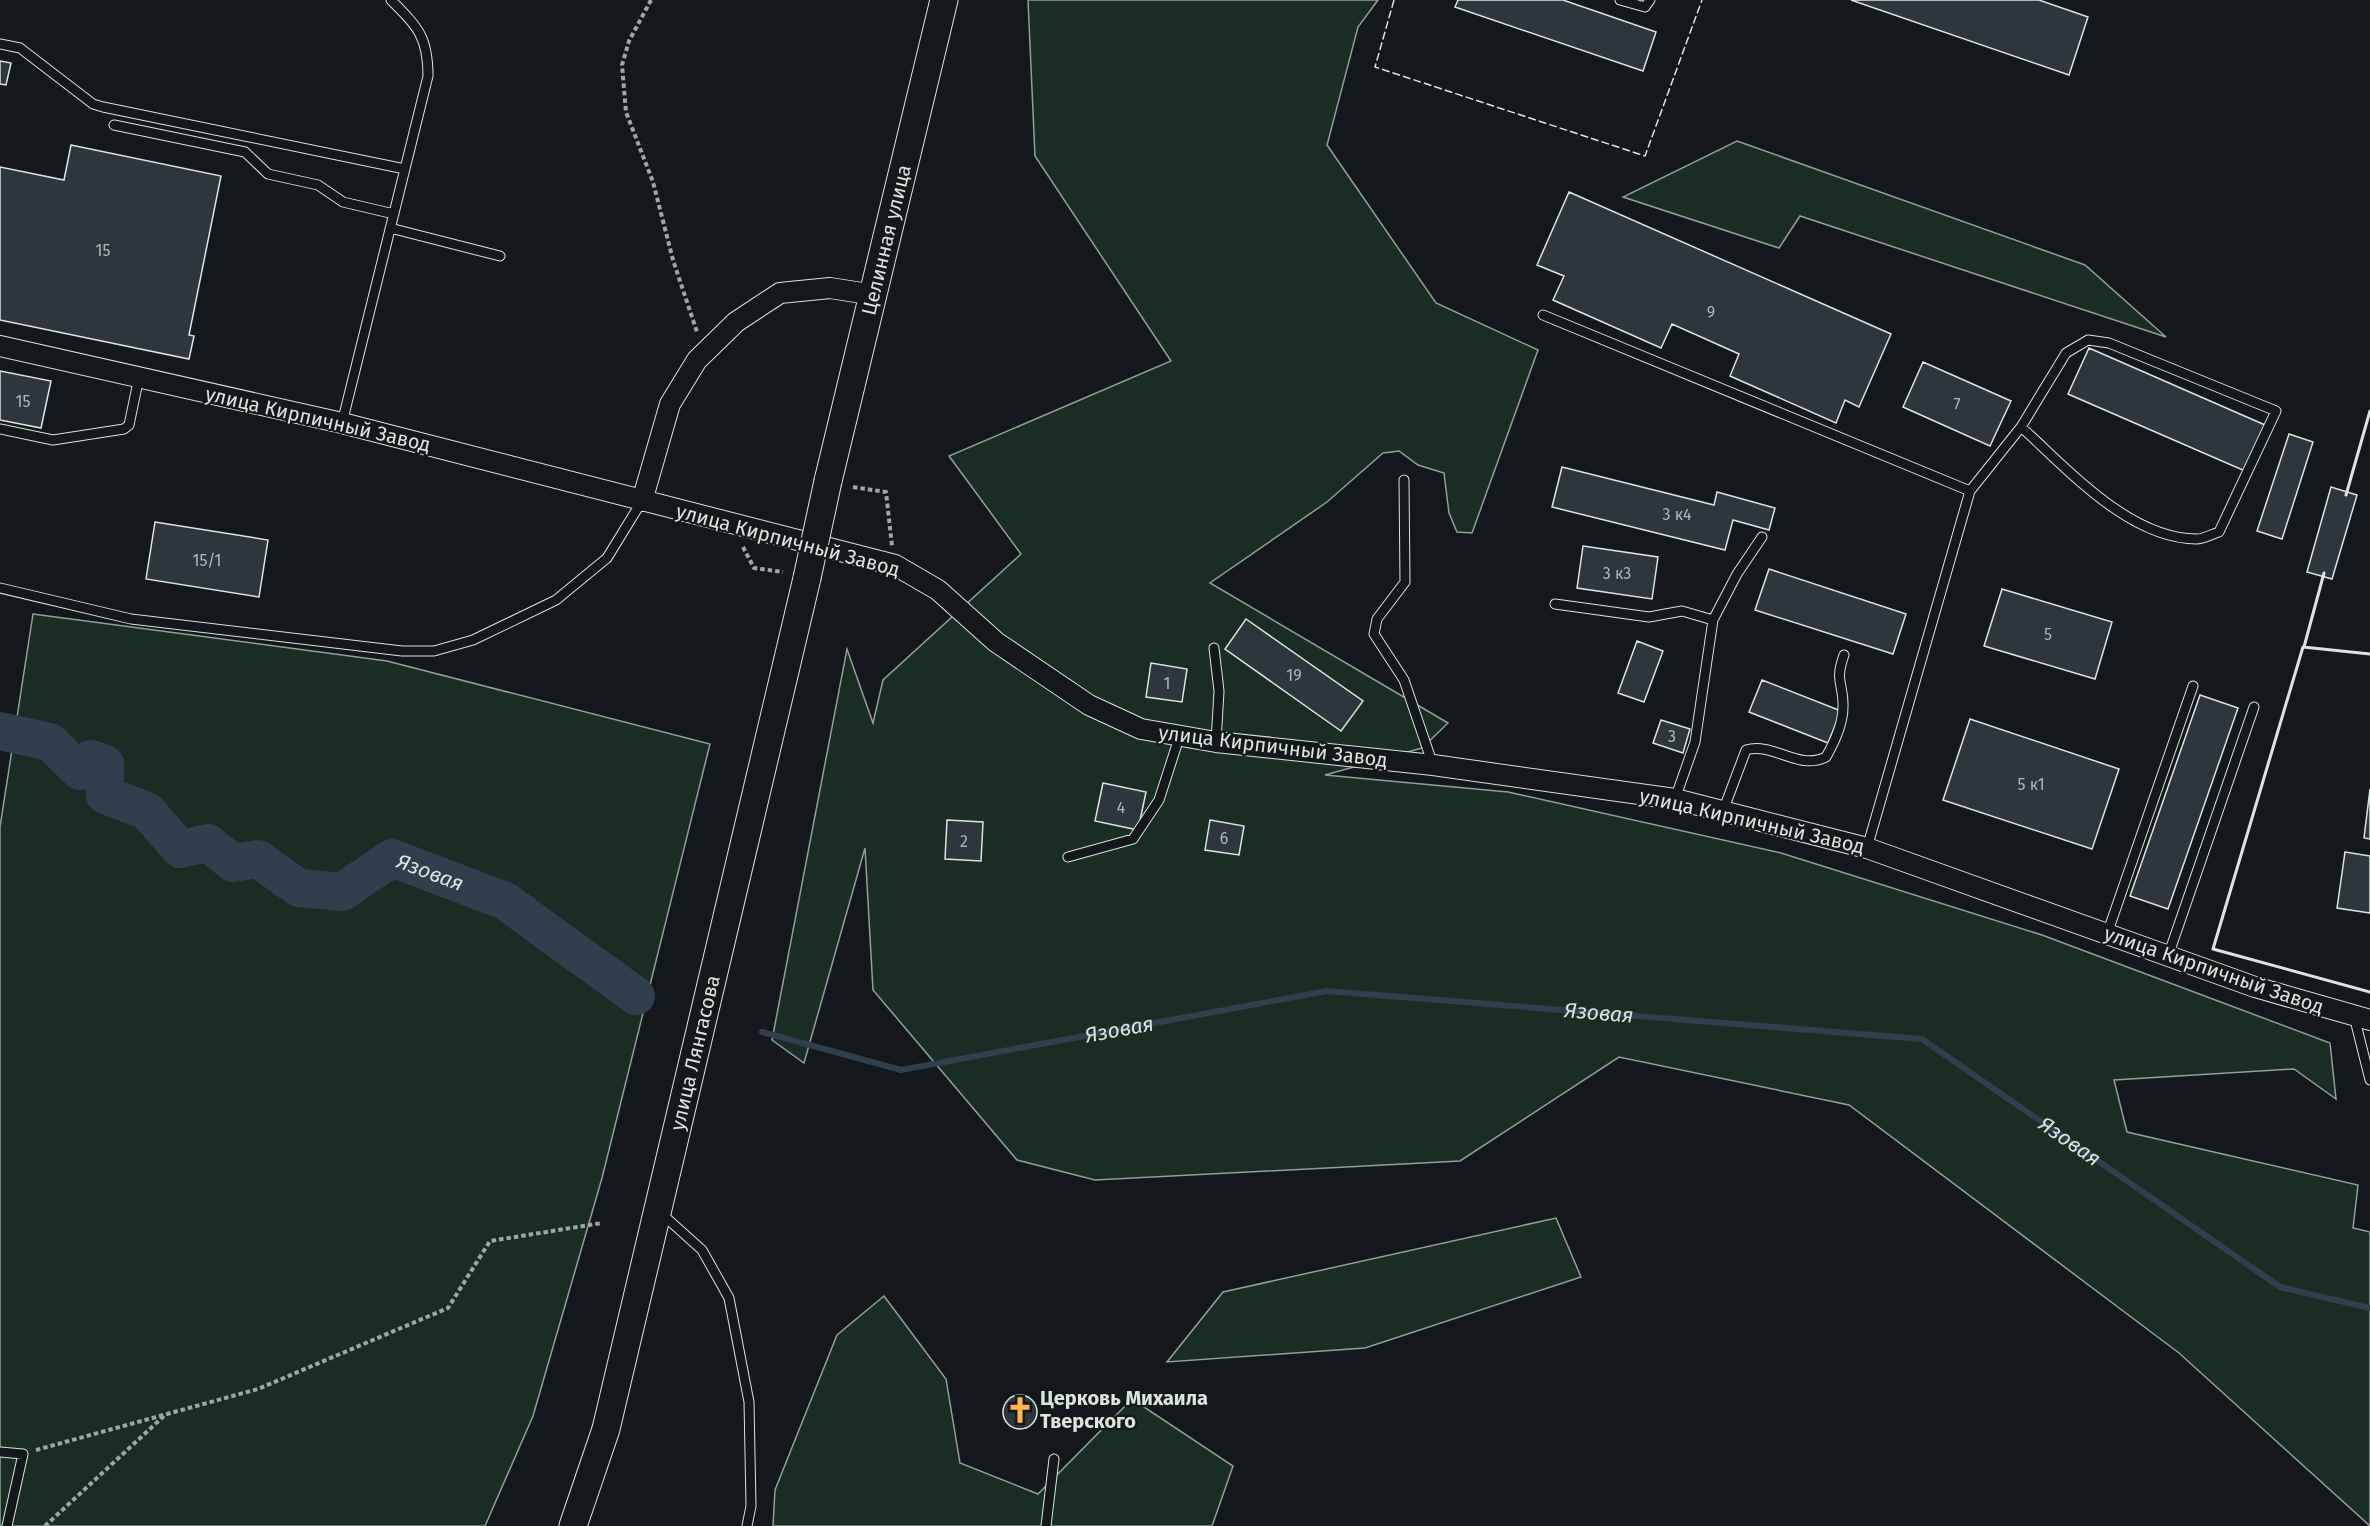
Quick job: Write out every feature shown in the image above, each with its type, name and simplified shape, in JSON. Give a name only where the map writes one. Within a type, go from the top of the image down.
[{"type":"main road","name":"Целинная улица","points":[[795,575],[840,484],[874,295],[944,0]]},
{"type":"main road","name":"улица Лянгасова","points":[[573,1526],[606,1429],[657,1210],[795,575]]},
{"type":"street","points":[[642,501],[670,404],[697,360],[736,322],[780,293],[830,288],[874,295]]},
{"type":"street","name":"улица Кирпичный Завод","points":[[0,346],[342,423],[894,565],[938,590],[996,642],[1089,705],[1141,729],[1216,742],[1433,765],[1675,799],[1867,848],[2254,987],[2362,1018]]},
{"type":"lane","points":[[342,423],[428,76],[428,49],[411,20],[391,0]]},
{"type":"lane","points":[[1620,0],[1645,7],[1650,0]]},
{"type":"lane","points":[[0,44],[20,48],[85,98],[103,107],[405,169]]},
{"type":"lane","points":[[114,125],[245,152],[268,174],[318,185],[343,202],[394,214]]},
{"type":"lane","points":[[390,228],[500,256]]},
{"type":"lane","points":[[1543,315],[1970,491]]},
{"type":"lane","points":[[1867,848],[1970,491],[2021,427],[2066,353],[2088,340],[2109,343],[2276,411],[2219,532],[2198,539],[2157,532],[2108,505],[2021,427]]},
{"type":"lane","points":[[0,429],[53,440],[124,429],[129,425],[140,377]]},
{"type":"lane","points":[[1404,480],[1404,582],[1377,619],[1374,634],[1404,680],[1433,765]]},
{"type":"lane","points":[[0,588],[131,619],[402,651],[434,651],[473,640],[556,600],[607,558],[642,501]]},
{"type":"lane","points":[[1675,799],[1695,742],[1713,620],[1737,574],[1762,537]]},
{"type":"lane","points":[[1556,604],[1649,617],[1682,611],[1713,620]]},
{"type":"lane","points":[[1214,648],[1219,691],[1216,742]]},
{"type":"lane","points":[[1723,811],[1746,750],[1766,749],[1800,761],[1815,763],[1826,757],[1842,717],[1843,706],[1838,677],[1844,654]]},
{"type":"lane","points":[[2107,934],[2193,686]]},
{"type":"lane","points":[[2168,956],[2254,707]]},
{"type":"lane","points":[[1068,857],[1132,839],[1159,800],[1180,735]]},
{"type":"lane","points":[[2362,1018],[2370,1080]]},
{"type":"lane","points":[[657,1210],[702,1250],[729,1298],[749,1402],[751,1506],[747,1526]]},
{"type":"lane","points":[[0,1452],[23,1454],[7,1526]]},
{"type":"lane","points":[[1046,1526],[1054,1459]]},
{"type":"path","points":[[651,0],[633,33],[622,65],[626,112],[653,182],[673,260],[697,332],[697,360]]},
{"type":"path","points":[[840,484],[886,492],[894,565]]},
{"type":"path","points":[[732,524],[754,568],[795,575]]},
{"type":"path","points":[[23,1454],[258,1389],[448,1308],[490,1241],[602,1223]]},
{"type":"path","points":[[45,1526],[166,1414]]},
{"type":"green space","points":[[1028,0],[1378,0],[1358,27],[1327,145],[1436,303],[1538,350],[1472,533],[1457,532],[1449,513],[1444,473],[1418,465],[1399,451],[1383,453],[1327,502],[1210,583],[1448,723],[1422,748],[1325,775],[1508,792],[1781,853],[2042,935],[2330,1043],[2336,1099],[2294,1069],[2114,1080],[2127,1132],[2358,1185],[2353,1228],[2370,1232],[2370,1526],[2179,1353],[1849,1105],[1619,1057],[1460,1161],[1095,1180],[1017,1160],[873,990],[865,848],[804,1063],[772,1040],[847,649],[873,723],[883,680],[1021,554],[949,456],[1171,361],[1035,156]]},
{"type":"green space","points":[[1737,141],[2085,265],[2166,337],[1800,216],[1779,248],[1623,197]]},
{"type":"green space","points":[[33,614],[387,661],[710,744],[602,1178],[533,1416],[485,1526],[0,1526],[0,827]]},
{"type":"green space","points":[[1556,1218],[1581,1277],[1365,1348],[1167,1362],[1223,1292]]},
{"type":"green space","points":[[884,1296],[946,1379],[960,1463],[1038,1494],[1132,1399],[1233,1466],[1212,1526],[773,1526],[775,1490],[837,1335]]},
{"type":"building","points":[[1458,0],[1563,0],[1656,32],[1643,71],[1455,7]]},
{"type":"building","points":[[1851,0],[2039,0],[2088,17],[2069,75]]},
{"type":"building","points":[[0,61],[11,63],[6,85],[0,84]]},
{"type":"building","points":[[71,145],[221,176],[189,335],[194,336],[189,359],[0,320],[0,167],[64,180]]},
{"type":"building","points":[[1569,192],[1891,334],[1859,407],[1845,400],[1836,423],[1730,376],[1739,354],[1672,324],[1661,348],[1553,300],[1564,276],[1537,265]]},
{"type":"building","points":[[2089,348],[2265,425],[2245,471],[2068,394]]},
{"type":"building","points":[[1923,362],[2011,401],[1990,446],[1903,407]]},
{"type":"building","points":[[0,371],[51,381],[41,428],[0,420]]},
{"type":"building","points":[[2289,434],[2313,442],[2282,539],[2257,531]]},
{"type":"building","points":[[1562,467],[1714,505],[1717,492],[1775,508],[1769,530],[1733,520],[1725,550],[1552,507]]},
{"type":"building","points":[[2331,487],[2357,495],[2332,579],[2307,572]]},
{"type":"building","points":[[155,522],[268,540],[259,597],[146,579]]},
{"type":"building","points":[[1583,546],[1658,557],[1652,599],[1577,588]]},
{"type":"building","points":[[1769,569],[1906,614],[1893,654],[1755,610]]},
{"type":"building","points":[[2002,589],[2112,622],[2095,679],[1984,646]]},
{"type":"building","points":[[1246,619],[1363,701],[1341,731],[1225,649]]},
{"type":"building","points":[[1637,641],[1663,651],[1644,702],[1618,693]]},
{"type":"building","points":[[1151,663],[1187,669],[1182,702],[1146,697]]},
{"type":"building","points":[[1762,680],[1841,711],[1828,743],[1749,712]]},
{"type":"building","points":[[2200,695],[2238,708],[2168,909],[2130,896]]},
{"type":"building","points":[[1970,719],[2119,769],[2092,849],[1943,800]]},
{"type":"building","points":[[1661,720],[1690,729],[1683,753],[1653,743]]},
{"type":"building","points":[[1103,783],[1146,792],[1138,830],[1095,821]]},
{"type":"building","points":[[2370,789],[2370,839],[2364,838]]},
{"type":"building","points":[[947,820],[983,822],[981,861],[945,859]]},
{"type":"building","points":[[1210,820],[1244,826],[1239,855],[1205,850]]},
{"type":"building","points":[[2345,852],[2370,856],[2370,913],[2337,908]]},
{"type":"building","name":"Церковь Михаила Тверского","points":[[1020,1395],[1032,1400],[1037,1412],[1032,1424],[1020,1429],[1008,1424],[1003,1412],[1008,1400]]},
{"type":"waterway","name":"Язовая","points":[[0,731],[50,742],[80,771],[91,759],[105,764],[105,795],[147,811],[180,849],[208,843],[233,863],[258,859],[299,888],[342,892],[392,858],[505,901],[636,996]]},
{"type":"waterway","name":"Язовая","points":[[762,1032],[901,1070],[1327,991],[1922,1039],[2280,1287],[2370,1308]]},
{"type":"fence","points":[[1394,0],[1375,67],[1645,156],[1702,0]]},
{"type":"wall","points":[[2346,495],[2370,411]]},
{"type":"wall","points":[[2304,647],[2324,573]]},
{"type":"wall","points":[[2370,654],[2303,647],[2213,949],[2370,992]]},
{"type":"place","name":"Церковь Михаила Тверского","points":[[1020,1410]]}]
